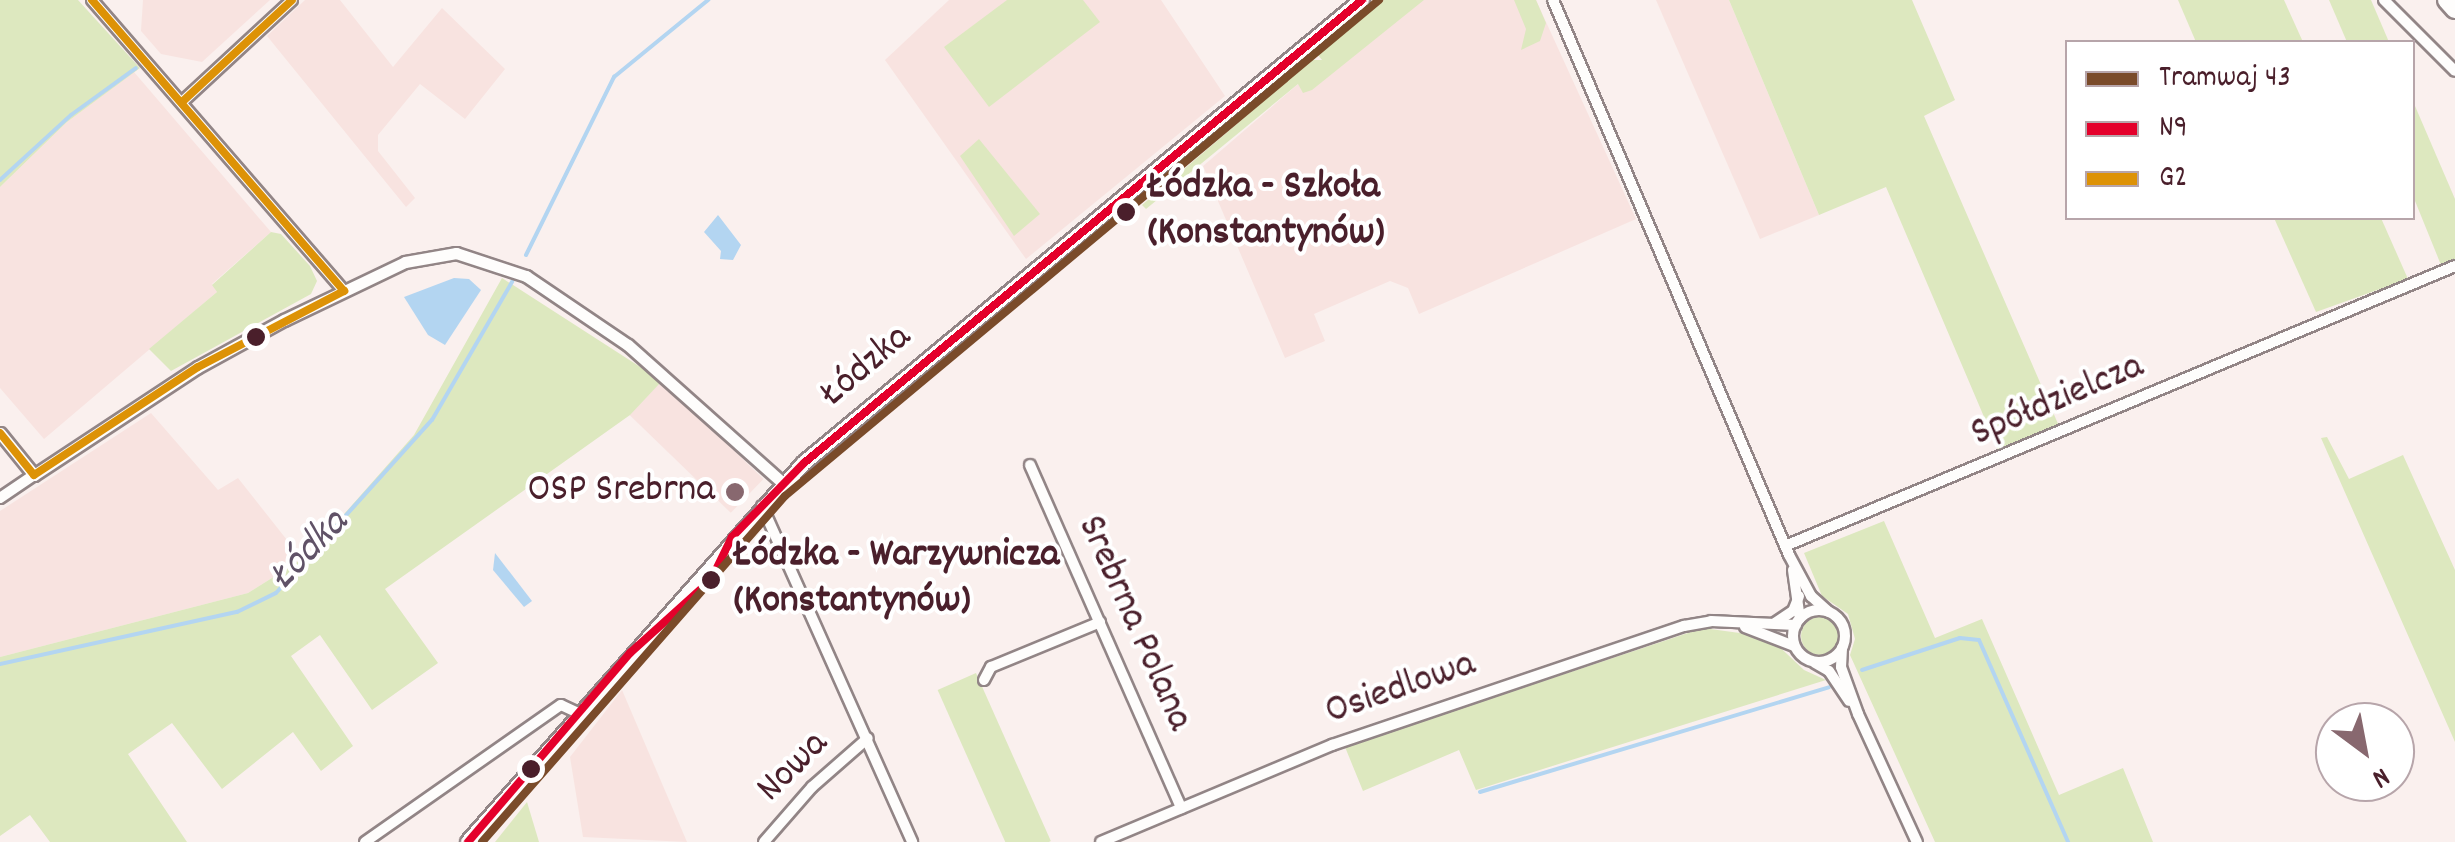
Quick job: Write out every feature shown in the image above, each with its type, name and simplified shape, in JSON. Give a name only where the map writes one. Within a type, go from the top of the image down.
[{"type":"highway","points":[[2446,0],[2455,8]]},
{"type":"main road","name":"Łódzka","points":[[468,842],[578,712],[783,484],[1362,0]]},
{"type":"street","points":[[92,0],[344,292]]},
{"type":"street","points":[[182,102],[292,0]]},
{"type":"street","points":[[1552,0],[1787,550],[1811,596],[1844,627],[1841,667],[1858,714],[1917,842]]},
{"type":"street","points":[[2384,0],[2455,71]]},
{"type":"street","points":[[0,498],[198,367],[405,262],[440,253],[509,266],[649,362],[783,484]]},
{"type":"street","name":"Spółdzielcza","points":[[1787,550],[2455,266]]},
{"type":"street","points":[[0,434],[34,474]]},
{"type":"street","name":"Srebrna Polana","points":[[1030,465],[1181,808]]},
{"type":"street","points":[[762,505],[912,842]]},
{"type":"street","points":[[1787,550],[1799,596],[1796,648],[1830,671],[1858,714]]},
{"type":"street","points":[[1776,623],[1793,611],[1799,596]]},
{"type":"street","points":[[1798,622],[1830,612]]},
{"type":"street","points":[[984,680],[991,667],[1100,622]]},
{"type":"street","name":"Osiedlowa","points":[[1109,840],[1420,714],[1694,623],[1798,622]]},
{"type":"street","name":"Osiedlowa","points":[[1730,623],[1782,637],[1796,648]]},
{"type":"street","points":[[1810,660],[1826,661],[1842,648]]},
{"type":"street","points":[[365,842],[561,706],[578,712]]},
{"type":"street","name":"Nowa","points":[[764,842],[812,787],[868,738]]},
{"type":"shaded area","points":[[143,0],[270,0],[202,62],[161,54],[141,31]]},
{"type":"shaded area","points":[[305,0],[340,0],[393,67],[442,8],[505,69],[465,119],[420,84],[378,135],[378,151],[415,198],[406,207],[267,36]]},
{"type":"shaded area","points":[[949,0],[1161,0],[1225,96],[1026,259],[885,60]]},
{"type":"shaded area","points":[[1396,0],[1536,0],[1636,219],[1419,314],[1408,288],[1390,281],[1314,314],[1325,341],[1285,358],[1203,166]]},
{"type":"shaded area","points":[[1656,0],[1729,0],[1819,215],[1760,239]]},
{"type":"shaded area","points":[[134,72],[271,232],[212,284],[217,292],[44,439],[0,388],[0,187],[67,122]]},
{"type":"shaded area","points":[[662,381],[763,479],[731,513],[629,415]]},
{"type":"shaded area","points":[[151,413],[218,490],[238,478],[302,559],[248,593],[0,657],[0,511]]},
{"type":"shaded area","points":[[622,690],[687,842],[583,837],[570,757]]},
{"type":"green space","points":[[0,0],[78,0],[140,68],[67,122],[0,187]]},
{"type":"green space","points":[[1007,0],[1083,0],[1100,22],[989,107],[944,47]]},
{"type":"green space","points":[[1384,0],[1424,0],[1312,90],[1303,93],[1298,84],[1146,209],[1142,205],[1312,60],[1322,60],[1318,55]]},
{"type":"green space","points":[[1514,0],[1536,0],[1546,23],[1540,41],[1521,50],[1526,29]]},
{"type":"green space","points":[[1729,0],[1912,0],[1955,100],[1924,116],[2059,426],[1999,452],[1886,187],[1819,215]]},
{"type":"green space","points":[[2178,0],[2284,0],[2302,40],[2195,40]]},
{"type":"green space","points":[[2329,0],[2371,0],[2388,40],[2346,40]]},
{"type":"green space","points":[[1306,55],[1139,200],[1135,196]]},
{"type":"green space","points":[[2415,106],[2455,199],[2455,260],[2441,265],[2415,201]]},
{"type":"green space","points":[[979,139],[1040,214],[1014,236],[960,156]]},
{"type":"green space","points":[[2275,220],[2382,220],[2408,279],[2316,312]]},
{"type":"green space","points":[[271,232],[281,234],[310,266],[317,281],[311,294],[171,371],[149,349],[217,292],[212,285]]},
{"type":"green space","points":[[502,278],[662,381],[630,415],[385,589],[438,663],[372,710],[320,635],[291,656],[353,746],[321,771],[293,732],[222,789],[172,723],[128,754],[187,842],[50,842],[30,815],[0,836],[0,657],[248,593],[307,556],[414,435]]},
{"type":"green space","points":[[2327,437],[2349,479],[2403,455],[2455,570],[2455,742],[2321,438]]},
{"type":"green space","points":[[1884,521],[1935,638],[1982,619],[2059,795],[2123,768],[2153,842],[1935,842],[1850,655],[1855,639],[1848,614],[1822,596],[1804,553]]},
{"type":"green space","points":[[1820,617],[1833,623],[1839,636],[1833,649],[1820,655],[1807,649],[1801,636],[1807,623]]},
{"type":"green space","points":[[1703,628],[1769,637],[1804,670],[1826,680],[1476,790],[1459,750],[1363,791],[1345,747]]},
{"type":"green space","points":[[976,673],[1051,841],[1005,842],[938,690]]},
{"type":"green space","points":[[527,802],[539,842],[495,842]]},
{"type":"water","points":[[718,215],[741,245],[733,260],[720,259],[721,251],[704,232]]},
{"type":"water","points":[[454,278],[469,279],[481,290],[445,345],[428,335],[404,297]]},
{"type":"water","points":[[495,553],[532,601],[524,607],[493,570]]},
{"type":"waterway","name":"Łódka","points":[[526,255],[614,77],[708,0]]},
{"type":"waterway","points":[[0,180],[71,115],[136,68]]},
{"type":"waterway","name":"Łódka","points":[[0,664],[237,612],[276,593],[432,420],[512,282]]},
{"type":"waterway","points":[[1862,670],[1960,638],[1979,640],[2068,842]]},
{"type":"waterway","points":[[1480,792],[1829,687]]},
{"type":"tram line","name":"43","points":[[482,842],[785,496],[1379,0]]},
{"type":"transit line","name":"G2","points":[[0,433],[34,475],[198,367],[344,291],[92,0]]},
{"type":"transit line","name":"G2","points":[[182,102],[292,0]]},
{"type":"transit line","name":"N9","points":[[468,842],[630,653],[711,580],[732,537],[804,463],[1362,0]]},
{"type":"place","name":"Łódzka - Szkoła (Konstantynów)","points":[[1126,212]]},
{"type":"place","name":"OSP Srebrna","points":[[735,492]]},
{"type":"place","name":"Łódzka - Warzywnicza (Konstantynów)","points":[[711,580]]}]
